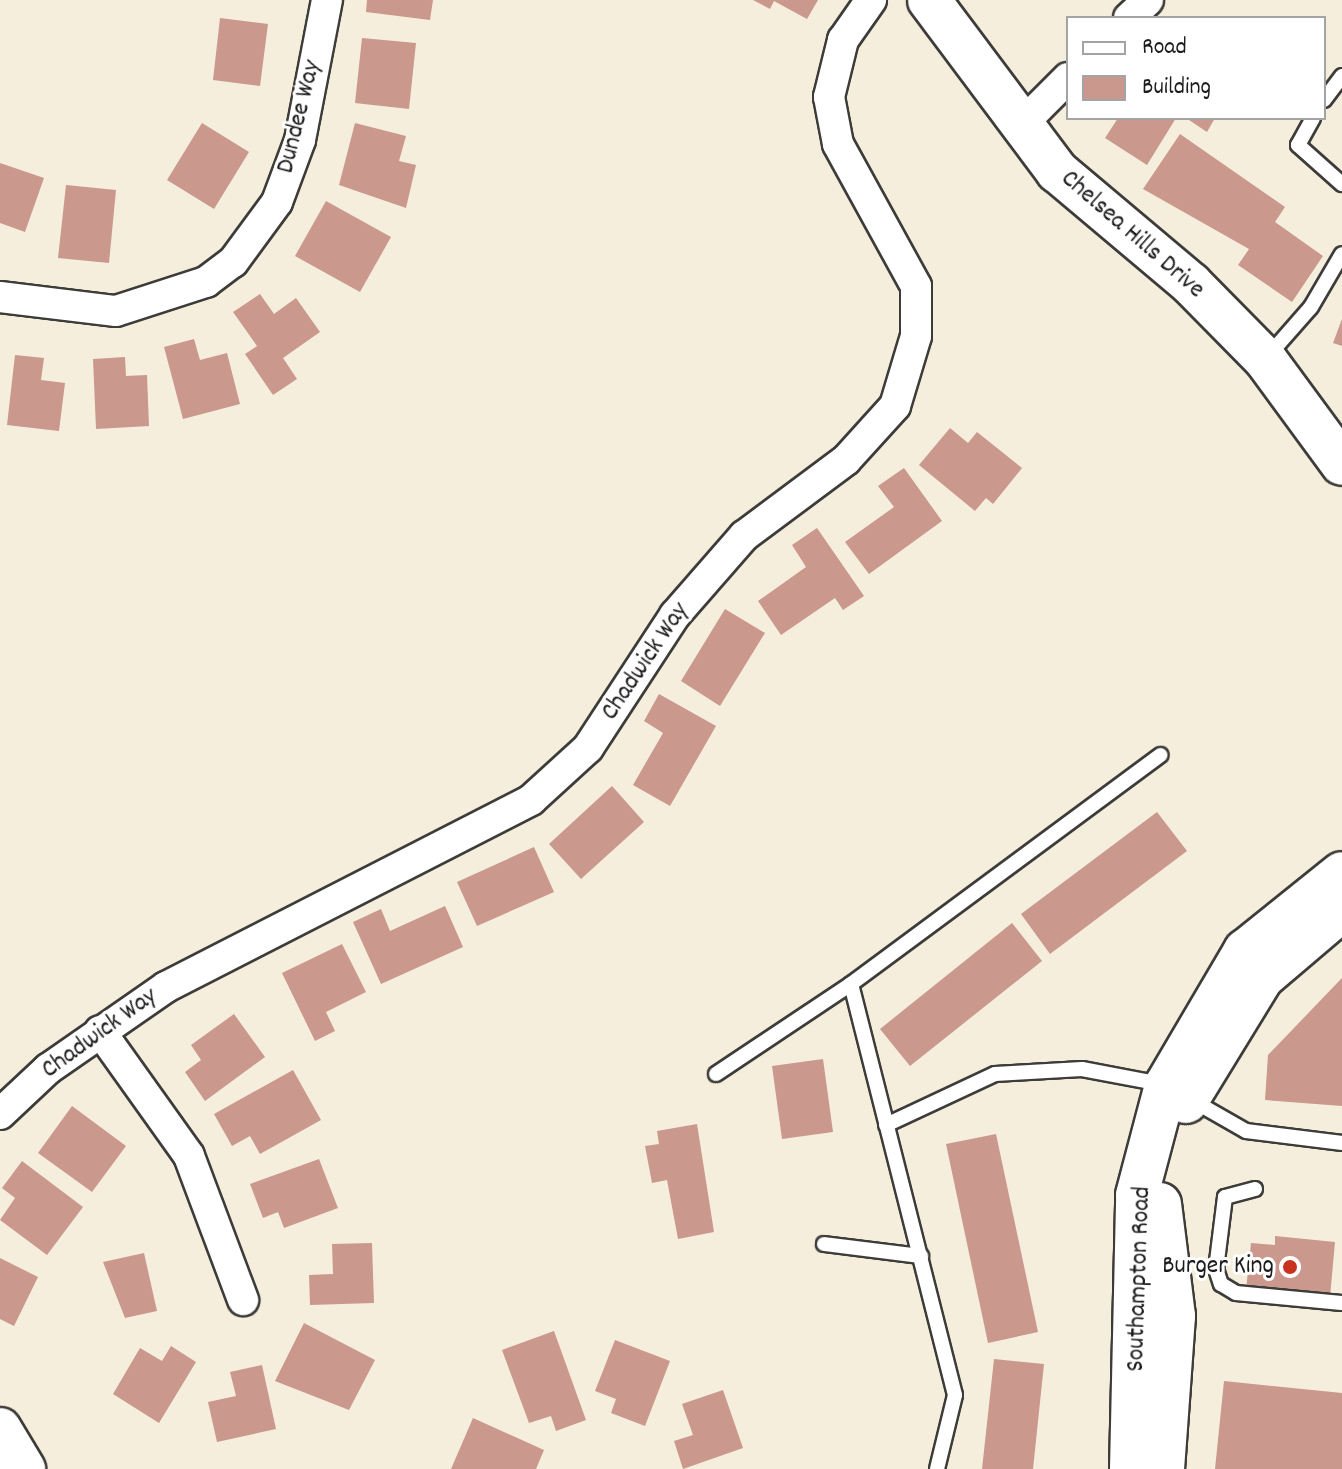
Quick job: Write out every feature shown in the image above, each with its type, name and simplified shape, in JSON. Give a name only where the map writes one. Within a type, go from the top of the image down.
[{"type":"street","name":"Dundee Way","points":[[0,297],[116,311],[206,282],[233,262],[277,202],[300,140],[327,0]]},
{"type":"street","name":"Chadwick Way","points":[[0,1114],[100,1031],[166,987],[531,800],[588,748],[675,615],[744,536],[846,460],[895,406],[916,336],[916,286],[838,144],[829,97],[843,40],[871,0]]},
{"type":"street","name":"Chelsea Hills Drive","points":[[929,0],[1057,171],[1191,284],[1265,359],[1336,443]]},
{"type":"street","points":[[1131,16],[1148,0]]},
{"type":"street","points":[[1022,124],[1066,80]]},
{"type":"street","name":"Southampton Road","points":[[1131,1469],[1137,1195],[1177,1091],[1245,951],[1342,873]]},
{"type":"street","name":"Southampton Road","points":[[1163,1469],[1174,1316],[1158,1215],[1177,1091],[1262,978],[1342,910]]},
{"type":"street","points":[[100,1031],[189,1156],[243,1300]]},
{"type":"street","points":[[0,1429],[24,1469]]},
{"type":"lane","points":[[1326,97],[1342,76]]},
{"type":"lane","points":[[1312,120],[1298,145],[1342,184]]},
{"type":"lane","points":[[1265,359],[1311,307],[1342,254]]},
{"type":"lane","points":[[716,1074],[851,984],[1160,755]]},
{"type":"lane","points":[[851,984],[955,1395],[937,1469]]},
{"type":"lane","points":[[886,1125],[995,1074],[1082,1069],[1177,1091],[1246,1131],[1342,1143]]},
{"type":"lane","points":[[1255,1189],[1225,1197],[1216,1269],[1221,1284],[1236,1293],[1342,1303]]},
{"type":"lane","points":[[824,1244],[921,1256]]},
{"type":"building","points":[[367,0],[433,0],[430,20],[366,12]]},
{"type":"building","points":[[753,0],[818,0],[807,19],[774,1],[770,9]]},
{"type":"building","points":[[220,18],[268,24],[260,86],[213,80]]},
{"type":"building","points":[[362,38],[416,43],[409,109],[355,103]]},
{"type":"building","points":[[1117,120],[1175,120],[1147,165],[1105,138]]},
{"type":"building","points":[[1189,120],[1214,120],[1207,132]]},
{"type":"building","points":[[202,123],[249,152],[214,209],[167,180]]},
{"type":"building","points":[[355,123],[406,136],[399,161],[416,165],[406,208],[339,185]]},
{"type":"building","points":[[1180,134],[1285,207],[1275,222],[1323,256],[1292,302],[1238,265],[1249,249],[1143,189]]},
{"type":"building","points":[[0,163],[44,178],[25,232],[0,223]]},
{"type":"building","points":[[66,185],[116,190],[109,263],[58,258]]},
{"type":"building","points":[[326,201],[391,237],[360,292],[295,256]]},
{"type":"building","points":[[260,294],[274,314],[296,298],[320,332],[283,358],[297,379],[273,395],[245,354],[257,346],[233,312]]},
{"type":"building","points":[[1342,319],[1342,346],[1333,343]]},
{"type":"building","points":[[194,339],[200,360],[227,353],[240,404],[183,419],[164,347]]},
{"type":"building","points":[[15,355],[44,358],[41,380],[65,383],[59,431],[7,425]]},
{"type":"building","points":[[125,357],[126,376],[147,375],[149,426],[96,429],[93,359]]},
{"type":"building","points":[[950,428],[968,443],[977,432],[1022,468],[993,504],[986,498],[975,511],[919,465]]},
{"type":"building","points":[[904,468],[942,521],[869,574],[845,542],[894,507],[878,486]]},
{"type":"building","points":[[817,528],[864,596],[843,610],[835,598],[781,635],[758,601],[806,567],[792,545]]},
{"type":"building","points":[[725,609],[765,633],[720,706],[681,681]]},
{"type":"building","points":[[659,694],[716,726],[670,806],[633,785],[663,733],[644,721]]},
{"type":"building","points":[[612,786],[644,822],[581,879],[549,844]]},
{"type":"building","points":[[1157,812],[1187,851],[1050,954],[1021,914]]},
{"type":"building","points":[[534,847],[554,892],[477,926],[457,882]]},
{"type":"building","points":[[445,906],[463,947],[381,984],[353,922],[381,909],[390,931]]},
{"type":"building","points":[[1012,923],[1042,961],[910,1066],[880,1029]]},
{"type":"building","points":[[342,944],[366,992],[326,1012],[335,1031],[315,1041],[282,973]]},
{"type":"building","points":[[1342,978],[1342,1106],[1265,1100],[1268,1055]]},
{"type":"building","points":[[234,1014],[265,1057],[205,1101],[185,1072],[201,1060],[191,1045]]},
{"type":"building","points":[[823,1059],[833,1132],[782,1139],[772,1066]]},
{"type":"building","points":[[293,1070],[321,1120],[260,1154],[250,1136],[232,1146],[214,1114]]},
{"type":"building","points":[[72,1106],[126,1146],[92,1192],[38,1153]]},
{"type":"building","points":[[697,1124],[714,1232],[678,1239],[667,1180],[652,1183],[645,1146],[659,1144],[657,1131]]},
{"type":"building","points":[[996,1134],[1038,1332],[988,1343],[946,1144]]},
{"type":"building","points":[[319,1159],[338,1208],[284,1228],[278,1212],[263,1218],[250,1184]]},
{"type":"building","points":[[22,1161],[83,1207],[47,1255],[0,1220],[15,1198],[2,1188]]},
{"type":"building","name":"Burger King","points":[[1275,1236],[1335,1242],[1330,1297],[1246,1290],[1251,1243],[1275,1245]]},
{"type":"building","points":[[372,1243],[374,1303],[310,1305],[309,1275],[333,1274],[332,1244]]},
{"type":"building","points":[[144,1253],[157,1311],[125,1318],[103,1262]]},
{"type":"building","points":[[0,1258],[38,1277],[14,1326],[0,1319]]},
{"type":"building","points":[[304,1323],[375,1360],[349,1410],[275,1381]]},
{"type":"building","points":[[554,1331],[586,1420],[556,1431],[551,1416],[529,1423],[502,1350]]},
{"type":"building","points":[[615,1340],[670,1361],[645,1426],[611,1413],[616,1399],[595,1391]]},
{"type":"building","points":[[171,1346],[196,1362],[159,1423],[113,1394],[140,1348],[162,1361]]},
{"type":"building","points":[[994,1359],[1044,1364],[1033,1469],[982,1469]]},
{"type":"building","points":[[262,1365],[276,1429],[217,1442],[208,1402],[236,1396],[230,1372]]},
{"type":"building","points":[[1224,1381],[1342,1393],[1342,1469],[1215,1469]]},
{"type":"building","points":[[723,1390],[743,1448],[683,1469],[674,1441],[693,1435],[682,1404]]},
{"type":"building","points":[[473,1418],[544,1450],[536,1469],[451,1469]]},
{"type":"place","name":"Burger King","points":[[1290,1267]]}]
